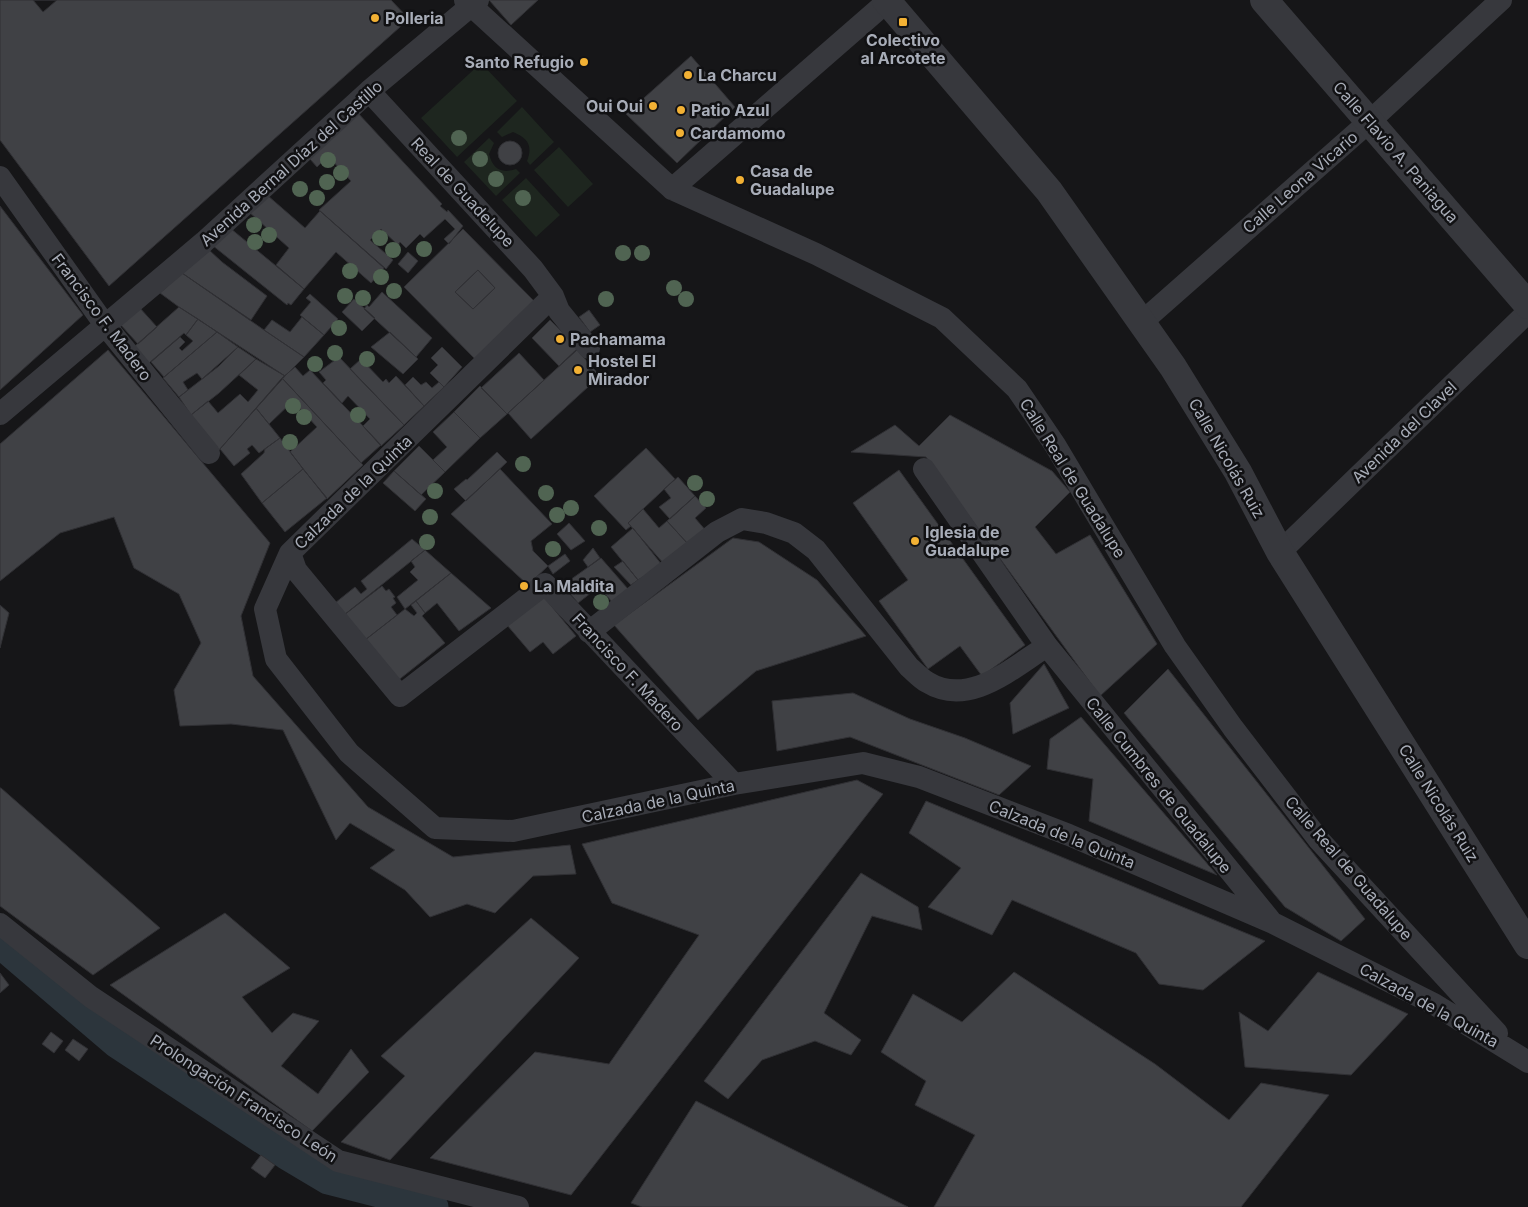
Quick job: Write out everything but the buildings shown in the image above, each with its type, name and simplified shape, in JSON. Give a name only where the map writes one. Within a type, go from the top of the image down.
[{"type":"street","name":"Calle Flavio A. Paniagua","points":[[1264,0],[1528,305]]},
{"type":"street","name":"Calle Leona Vicario","points":[[1142,322],[1370,121],[1502,0]]},
{"type":"street","points":[[672,189],[887,1]]},
{"type":"street","name":"Calle Nicolás Ruiz","points":[[887,1],[1049,191],[1173,367],[1238,472],[1280,552],[1528,945]]},
{"type":"street","name":"Calle Real de Guadalupe","points":[[471,2],[672,189],[816,254],[942,318],[1017,389],[1055,446],[1175,646],[1233,728],[1320,840],[1521,1057]]},
{"type":"street","name":"Avenida Bernal Díaz del Castillo","points":[[0,414],[204,242],[369,91],[471,2]]},
{"type":"street","name":"Real de Guadelupe","points":[[369,91],[534,269],[553,296],[559,311],[589,348]]},
{"type":"street","name":"Francisco F. Madero","points":[[0,177],[105,325],[209,453]]},
{"type":"street","name":"Calzada de la Quinta","points":[[553,296],[290,554],[265,609],[276,659],[349,753],[435,828],[513,832],[734,784],[864,763],[919,777],[1069,835],[1273,923],[1434,1004],[1521,1057]]},
{"type":"street","name":"Avenida del Clavel","points":[[1280,552],[1528,312]]},
{"type":"street","name":"Calle Cumbres de Guadalupe","points":[[924,469],[1047,646],[1273,923]]},
{"type":"street","points":[[589,632],[717,532],[742,520],[766,523],[794,533],[816,550],[909,667],[927,682],[944,688],[966,692],[983,686],[1047,646]]},
{"type":"street","name":"Francisco F. Madero","points":[[290,554],[296,570],[400,696],[545,584],[734,784]]},
{"type":"street","name":"Prolongación Francisco León","points":[[0,924],[92,997],[338,1161],[518,1207]]},
{"type":"shaded area","points":[[481,63],[517,101],[457,157],[421,118]]},
{"type":"shaded area","points":[[522,107],[554,142],[530,165],[527,161],[529,147],[526,140],[513,132],[502,137],[497,132]]},
{"type":"shaded area","points":[[489,138],[494,143],[489,154],[495,167],[506,171],[516,169],[520,173],[496,196],[464,162]]},
{"type":"shaded area","points":[[559,147],[593,184],[568,207],[534,170]]},
{"type":"shaded area","points":[[526,178],[560,215],[536,237],[502,200]]},
{"type":"waterway","points":[[0,944],[117,1044],[286,1155],[328,1180],[434,1207]]},
{"type":"place","name":"Polleria","points":[[375,18]]},
{"type":"place","name":"Colectivo al Arcotete","points":[[903,22]]},
{"type":"place","name":"Santo Refugio","points":[[584,62]]},
{"type":"place","name":"La Charcu","points":[[688,75]]},
{"type":"place","name":"Oui Oui","points":[[653,106]]},
{"type":"place","name":"Patio Azul","points":[[681,110]]},
{"type":"place","name":"Cardamomo","points":[[680,133]]},
{"type":"place","name":"Casa de Guadalupe","points":[[740,180]]},
{"type":"place","name":"Pachamama","points":[[560,339]]},
{"type":"place","name":"Hostel El Mirador","points":[[578,370]]},
{"type":"place","name":"Iglesia de Guadalupe","points":[[915,541]]},
{"type":"place","name":"La Maldita","points":[[524,586]]}]
